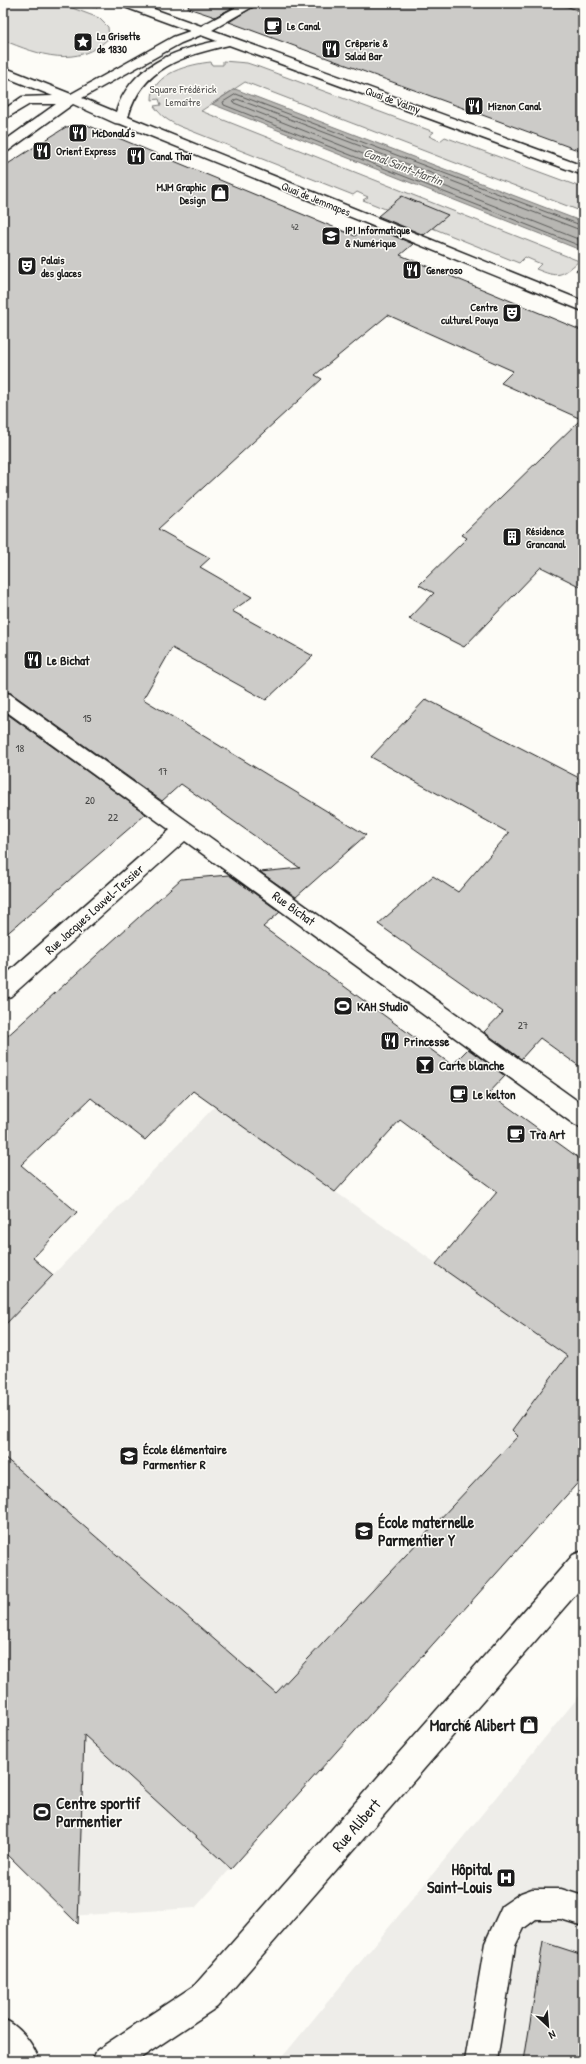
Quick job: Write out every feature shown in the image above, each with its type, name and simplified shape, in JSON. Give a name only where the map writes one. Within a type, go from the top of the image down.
[{"type":"street","name":"Quai de Valmy","points":[[126,3],[203,30],[583,171]]},
{"type":"street","points":[[3,148],[71,99],[177,40],[203,30],[253,3]]},
{"type":"street","points":[[120,120],[123,105],[135,84],[157,66],[192,50],[232,41]]},
{"type":"street","name":"Quai de Jemmapes","points":[[3,71],[120,120],[583,306]]},
{"type":"street","points":[[3,116],[27,100],[71,99]]},
{"type":"street","points":[[10,130],[23,134]]},
{"type":"street","name":"Rue Bichat","points":[[3,699],[185,828],[583,1118]]},
{"type":"street","name":"Rue Jacques Louvel-Tessier","points":[[3,990],[185,828]]},
{"type":"street","name":"Rue Alibert","points":[[108,2061],[206,1996],[583,1565]]},
{"type":"street","points":[[481,2061],[500,1943],[514,1917],[532,1904],[561,1904],[583,1911]]},
{"type":"street","points":[[3,2035],[24,2061]]},
{"type":"path","points":[[579,268],[583,265]]},
{"type":"shaded area","points":[[215,1106],[583,1368],[583,1477],[195,1908],[69,1916],[64,1910],[79,1890],[83,1774],[65,1757],[3,1660],[3,1327]]},
{"type":"shaded area","name":"Hôpital Saint-Louis","points":[[583,1692],[583,2061],[279,2061],[580,1695]]},
{"type":"green space","points":[[3,3],[59,3],[99,18],[108,27],[109,38],[97,48],[84,54],[71,56],[44,54],[30,50],[3,40]]},
{"type":"green space","name":"Square Frédérick Lemaître","points":[[223,61],[247,63],[259,67],[434,132],[429,136],[440,141],[445,137],[583,188],[583,212],[245,82],[201,111],[579,261],[563,273],[555,275],[549,274],[536,269],[541,264],[525,257],[519,263],[363,200],[368,197],[357,192],[353,195],[179,126],[159,113],[154,106],[161,105],[159,99],[152,100],[153,91],[158,83],[165,77],[193,65],[211,62],[212,65],[223,65]]},
{"type":"water","name":"Canal Saint-Martin","points":[[235,89],[583,222],[583,251],[212,104]]},
{"type":"building","points":[[189,3],[241,3],[215,17],[188,8]]},
{"type":"building","points":[[260,3],[557,3],[583,12],[583,152],[229,22]]},
{"type":"building","points":[[87,125],[355,236],[368,225],[413,244],[400,255],[583,331],[583,588],[541,567],[464,647],[409,619],[434,593],[419,585],[467,538],[462,535],[581,419],[501,383],[513,371],[388,315],[315,375],[322,379],[158,529],[210,558],[200,567],[252,597],[232,611],[313,656],[266,700],[172,648],[143,699],[366,835],[296,897],[260,872],[300,868],[181,784],[162,801],[11,693],[3,691],[3,167],[66,127]]},
{"type":"building","points":[[402,196],[448,215],[424,235],[378,216]]},
{"type":"building","points":[[426,699],[583,780],[583,1069],[540,1038],[521,1059],[484,1032],[503,1012],[378,924],[433,876],[458,892],[509,833],[371,757]]},
{"type":"building","points":[[3,711],[146,814],[3,937]]},
{"type":"building","points":[[229,875],[280,912],[263,927],[452,1065],[468,1049],[505,1076],[489,1093],[583,1161],[583,1477],[231,1869],[84,1735],[78,1924],[3,1850],[3,1456],[276,1693],[518,1436],[512,1430],[567,1356],[436,1264],[497,1192],[400,1120],[335,1192],[193,1091],[145,1140],[91,1098],[21,1165],[77,1212],[33,1258],[53,1275],[3,1327],[3,1040],[181,879]]},
{"type":"building","points":[[543,1942],[583,1955],[583,2061],[524,2061]]},
{"type":"place","name":"Le Canal","points":[[273,26]]},
{"type":"place","name":"La Grisette de 1830","points":[[83,42]]},
{"type":"place","name":"Crêperie & Salad Bar","points":[[331,49]]},
{"type":"place","name":"Miznon Canal","points":[[474,106]]},
{"type":"place","name":"McDonald's","points":[[78,133]]},
{"type":"place","name":"Orient Express","points":[[42,151]]},
{"type":"place","name":"Canal Thaï","points":[[136,156]]},
{"type":"place","name":"MJM Graphic Design","points":[[220,193]]},
{"type":"place","name":"IPI Informatique & Numérique","points":[[331,236]]},
{"type":"place","name":"Palais des glaces","points":[[27,266]]},
{"type":"place","name":"Generoso","points":[[412,270]]},
{"type":"place","name":"Centre culturel Pouya","points":[[512,313]]},
{"type":"place","name":"Résidence Grancanal","points":[[512,537]]},
{"type":"place","name":"Le Bichat","points":[[33,660]]},
{"type":"place","name":"KAH Studio","points":[[343,1006]]},
{"type":"place","name":"Princesse","points":[[390,1041]]},
{"type":"place","name":"Carte blanche","points":[[425,1065]]},
{"type":"place","name":"Le kelton","points":[[459,1094]]},
{"type":"place","name":"Trà Art","points":[[516,1134]]},
{"type":"place","name":"École élémentaire Parmentier R","points":[[129,1456]]},
{"type":"place","name":"École maternelle Parmentier Y","points":[[364,1531]]},
{"type":"place","name":"Marché Alibert","points":[[529,1725]]},
{"type":"place","name":"Centre sportif Parmentier","points":[[42,1812]]},
{"type":"place","name":"Hôpital Saint-Louis","points":[[506,1878]]}]
